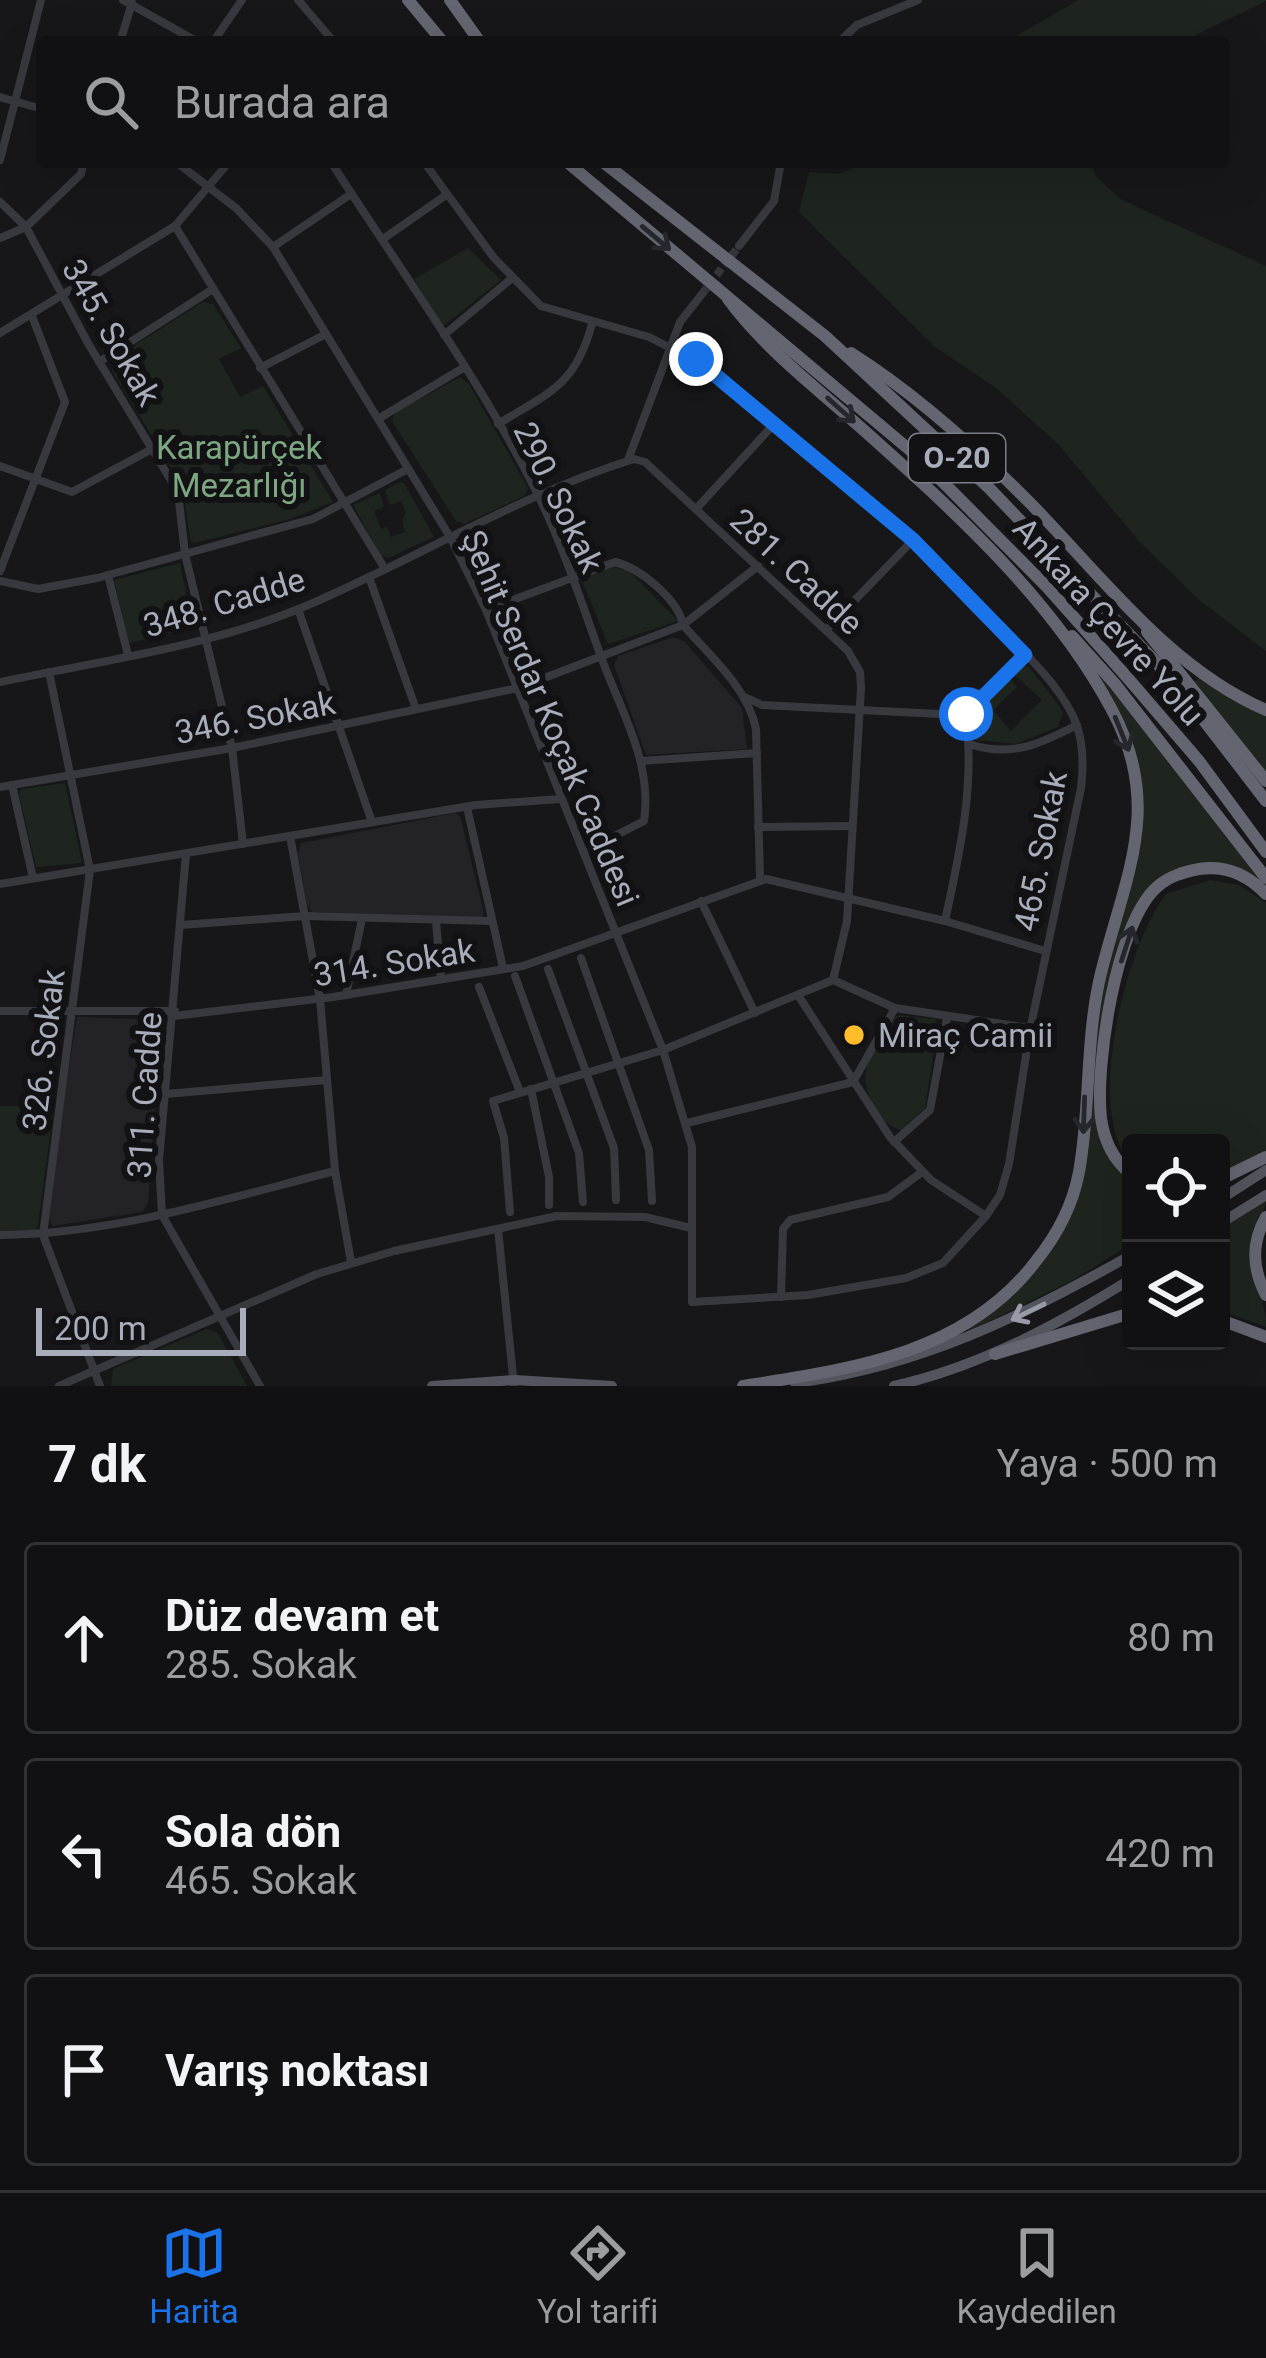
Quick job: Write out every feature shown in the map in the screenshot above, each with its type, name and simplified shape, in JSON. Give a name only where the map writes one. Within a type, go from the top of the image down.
[{"type":"highway","points":[[408,0],[437,36]]},
{"type":"highway","points":[[450,0],[476,36]]},
{"type":"highway","name":"Ankara Çevre Yolu","points":[[574,168],[917,456],[1047,587],[1199,761],[1266,852]]},
{"type":"highway","name":"Ankara Çevre Yolu","points":[[611,168],[825,336],[989,488],[1172,679],[1266,801]]},
{"type":"highway","points":[[728,299],[748,326],[885,449],[1026,586],[1115,684],[1266,878]]},
{"type":"highway","points":[[825,336],[874,367],[1030,503],[1196,690],[1266,781]]},
{"type":"highway","points":[[1104,582],[1197,671],[1266,710]]},
{"type":"highway","points":[[743,1386],[888,1359],[963,1327],[1021,1281],[1067,1210],[1078,1175],[1091,1020],[1135,861],[1140,823],[1129,750],[1114,713],[1026,586]]},
{"type":"highway","points":[[1122,1162],[1106,1142],[1101,1118],[1101,1060],[1111,996],[1140,909],[1156,887],[1206,868],[1229,870],[1254,881],[1266,894]]},
{"type":"highway","points":[[1230,1175],[1266,1157]]},
{"type":"highway","points":[[1266,1217],[1258,1232],[1255,1262],[1266,1294]]},
{"type":"highway","points":[[995,1354],[1122,1316]]},
{"type":"highway","points":[[1230,1323],[1266,1337]]},
{"type":"main road","points":[[1230,1193],[1266,1170]]},
{"type":"main road","points":[[1230,1217],[1266,1195]]},
{"type":"main road","points":[[770,1386],[840,1377],[952,1344],[1022,1315],[1122,1261]]},
{"type":"main road","points":[[894,1386],[932,1378],[995,1354],[1122,1284]]},
{"type":"main road","points":[[432,1386],[612,1386]]},
{"type":"street","points":[[0,160],[41,0]]},
{"type":"street","points":[[217,36],[242,0]]},
{"type":"street","points":[[298,0],[329,36]]},
{"type":"street","points":[[845,36],[856,25],[918,0]]},
{"type":"street","points":[[121,36],[130,1],[188,36]]},
{"type":"street","points":[[0,97],[36,108]]},
{"type":"street","points":[[0,238],[26,227],[82,168]]},
{"type":"street","name":"Şehit Serdar Koçak Caddesi","points":[[184,168],[248,219],[273,247],[450,536],[486,610],[663,1050],[687,1123],[692,1157],[692,1302]]},
{"type":"street","points":[[0,333],[175,226],[225,168]]},
{"type":"street","name":"290. Sokak","points":[[336,168],[498,424],[574,574],[641,761],[644,821],[584,852]]},
{"type":"street","name":"465. Sokak","points":[[428,168],[511,279],[541,306],[673,346],[708,367],[913,540],[1025,655],[1059,694],[1077,725],[1081,788],[1030,1028],[1009,1164],[1000,1195],[986,1216],[951,1257],[932,1269],[825,1293],[692,1302]]},
{"type":"street","points":[[739,245],[774,201],[780,168]]},
{"type":"street","points":[[273,247],[352,194]]},
{"type":"street","points":[[383,239],[446,195]]},
{"type":"street","name":"345. Sokak","points":[[0,202],[26,227],[99,362],[178,492],[184,554],[232,748],[243,844]]},
{"type":"street","points":[[175,226],[385,569]]},
{"type":"street","points":[[444,335],[511,279]]},
{"type":"street","points":[[99,362],[213,289]]},
{"type":"street","points":[[450,536],[628,461],[680,322],[702,294]]},
{"type":"street","points":[[0,571],[65,403],[32,316]]},
{"type":"street","points":[[498,424],[573,372],[592,324]]},
{"type":"street","points":[[260,368],[326,334]]},
{"type":"street","points":[[378,419],[463,368]]},
{"type":"street","points":[[696,509],[776,423]]},
{"type":"street","points":[[0,466],[72,492],[152,449]]},
{"type":"street","name":"281. Cadde","points":[[628,461],[645,462],[858,665],[860,708],[849,897],[833,980]]},
{"type":"street","points":[[0,581],[38,589],[108,575],[313,519],[408,469]]},
{"type":"street","name":"348. Cadde","points":[[0,682],[208,638],[298,610],[450,536]]},
{"type":"street","points":[[826,630],[913,540]]},
{"type":"street","points":[[486,610],[574,574],[615,562],[625,564],[681,614],[683,625],[746,697],[755,722],[760,879],[849,897],[1046,950]]},
{"type":"street","name":"346. Sokak","points":[[0,787],[232,748],[518,688],[683,625],[758,566]]},
{"type":"street","points":[[108,575],[128,655]]},
{"type":"street","points":[[369,577],[416,709]]},
{"type":"street","points":[[298,610],[372,822]]},
{"type":"street","points":[[746,697],[762,705],[966,714],[1025,655]]},
{"type":"street","name":"326. Sokak","points":[[49,672],[90,870],[43,1234],[100,1386]]},
{"type":"street","points":[[755,722],[762,705]]},
{"type":"street","points":[[945,921],[966,820],[970,744],[966,714]]},
{"type":"street","points":[[970,744],[998,752],[1020,750],[1077,725]]},
{"type":"street","points":[[641,761],[757,753]]},
{"type":"street","points":[[12,785],[33,878]]},
{"type":"street","points":[[0,884],[467,807],[561,799]]},
{"type":"street","points":[[467,807],[503,968]]},
{"type":"street","points":[[758,827],[851,826]]},
{"type":"street","points":[[290,836],[320,999],[335,1171],[351,1262]]},
{"type":"street","name":"311. Cadde","points":[[186,854],[159,1160],[162,1215],[260,1386]]},
{"type":"street","name":"314. Sokak","points":[[0,1011],[175,1014],[320,999],[523,966],[760,879]]},
{"type":"street","points":[[701,902],[755,1014]]},
{"type":"street","points":[[181,926],[304,916],[492,921]]},
{"type":"street","points":[[346,995],[362,919]]},
{"type":"street","points":[[436,921],[441,979]]},
{"type":"street","points":[[581,958],[650,1150],[652,1201]]},
{"type":"street","points":[[548,969],[614,1148],[616,1200]]},
{"type":"street","points":[[515,976],[579,1153],[583,1202]]},
{"type":"street","points":[[510,1212],[503,1138],[493,1101],[663,1050],[833,980],[895,1008],[1030,1028]]},
{"type":"street","points":[[479,987],[520,1093]]},
{"type":"street","points":[[798,995],[894,1142],[922,1172],[986,1216]]},
{"type":"street","points":[[687,1123],[853,1082],[895,1008]]},
{"type":"street","points":[[894,1142],[930,1110],[946,1018]]},
{"type":"street","points":[[166,1094],[327,1080]]},
{"type":"street","points":[[531,1089],[549,1177],[549,1204]]},
{"type":"street","points":[[0,1235],[43,1234],[162,1215],[335,1171]]},
{"type":"street","points":[[781,1297],[783,1229],[794,1217],[896,1194],[922,1172]]},
{"type":"street","points":[[59,1386],[351,1262],[537,1220],[576,1216],[644,1217],[691,1228]]},
{"type":"street","points":[[498,1229],[515,1383]]},
{"type":"shaded area","points":[[673,637],[685,642],[742,708],[747,749],[646,755],[614,665],[618,656]]},
{"type":"shaded area","points":[[455,813],[460,816],[482,917],[312,912],[307,905],[298,853],[301,843]]},
{"type":"shaded area","points":[[77,1017],[161,1020],[148,1203],[142,1212],[53,1226],[49,1221],[59,1128]]},
{"type":"green space","points":[[1078,0],[1266,0],[1193,36],[1016,36]]},
{"type":"green space","points":[[853,168],[1093,168],[1120,199],[1266,266],[1266,651],[1199,600],[1138,540],[1058,444],[996,388],[934,346],[799,212],[809,172],[837,174]]},
{"type":"green space","points":[[468,248],[501,280],[443,326],[414,279]]},
{"type":"green space","name":"Karapürçek Mezarlığı","points":[[203,302],[213,304],[241,348],[219,359],[240,397],[263,386],[333,502],[290,519],[194,543],[183,487],[112,371],[113,359]]},
{"type":"green space","points":[[460,377],[469,384],[528,488],[524,496],[464,524],[456,521],[392,421],[395,413]]},
{"type":"green space","points":[[400,482],[434,537],[388,558],[381,555],[353,505],[380,493],[384,507],[374,511],[381,529],[387,527],[391,537],[405,532],[401,501],[390,505],[385,490]]},
{"type":"green space","points":[[180,563],[193,628],[129,643],[114,580]]},
{"type":"green space","points":[[613,567],[628,570],[678,621],[608,644],[583,583],[587,575]]},
{"type":"green space","points":[[1024,666],[1060,707],[1058,727],[1016,744],[976,740],[971,714],[1010,679],[1017,687],[993,710],[1011,731],[1042,700],[1015,675]]},
{"type":"green space","points":[[1200,676],[1266,714],[1266,777],[1194,682]]},
{"type":"green space","points":[[1106,677],[1265,877],[1259,881],[1231,865],[1164,875],[1138,902],[1123,936],[1098,1120],[1122,1161],[1122,1250],[1075,1279],[969,1331],[967,1326],[1017,1291],[1074,1203],[1107,959],[1136,871],[1142,833],[1141,798],[1101,681]]},
{"type":"green space","points":[[65,783],[82,863],[36,867],[19,794],[22,789]]},
{"type":"green space","points":[[1210,880],[1239,885],[1266,903],[1266,1152],[1230,1172],[1230,1134],[1122,1134],[1122,1147],[1117,1138],[1111,1106],[1116,1028],[1137,950],[1166,894]]},
{"type":"green space","points":[[899,1015],[935,1019],[938,1024],[925,1108],[901,1130],[882,1117],[866,1081],[874,1050]]},
{"type":"green space","points":[[54,1105],[38,1226],[34,1231],[0,1231],[0,1106]]},
{"type":"green space","points":[[1266,1197],[1250,1252],[1266,1327],[1230,1314],[1230,1219]]},
{"type":"green space","points":[[207,1329],[218,1333],[247,1386],[111,1386],[113,1369]]},
{"type":"tunnel","points":[[702,294],[739,246]]},
{"type":"place","name":"Miraç Camii","points":[[854,1035]]},
{"type":"route","points":[[696,359],[913,540],[1025,655],[966,714]]}]
